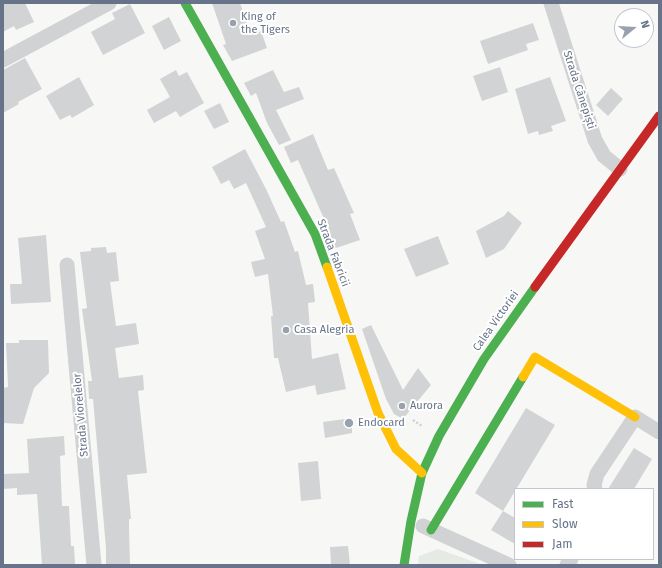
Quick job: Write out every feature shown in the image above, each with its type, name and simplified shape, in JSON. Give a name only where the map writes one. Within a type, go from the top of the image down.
[{"type":"street","points":[[3,60],[108,3]]},
{"type":"street","name":"Strada Fabricii","points":[[185,3],[315,234],[378,413],[396,450],[422,473]]},
{"type":"street","name":"Strada Cânepiști","points":[[551,3],[595,140],[604,156],[620,169]]},
{"type":"street","name":"Calea Victoriei","points":[[404,565],[411,521],[422,473],[439,436],[484,360],[659,116]]},
{"type":"street","name":"Strada Viorelelor","points":[[67,264],[94,565]]},
{"type":"street","points":[[431,530],[535,357],[659,432]]},
{"type":"street","points":[[595,488],[594,485],[597,474],[635,417]]},
{"type":"street","points":[[411,521],[494,562],[509,565]]},
{"type":"path","points":[[413,420],[420,425]]},
{"type":"shaded area","points":[[438,549],[483,565],[418,565],[419,556]]},
{"type":"building","points":[[3,3],[25,3],[34,22],[16,30],[14,26],[3,32]]},
{"type":"building","points":[[212,3],[240,3],[251,35],[261,31],[267,48],[232,61],[223,45],[226,44]]},
{"type":"building","points":[[130,4],[145,33],[103,55],[91,32],[115,19],[112,13]]},
{"type":"building","points":[[169,17],[181,41],[164,50],[152,26]]},
{"type":"building","points":[[533,23],[539,40],[526,44],[528,50],[488,64],[480,41]]},
{"type":"building","points":[[25,58],[42,89],[18,102],[19,104],[3,113],[3,70]]},
{"type":"building","points":[[500,67],[508,92],[482,101],[473,76]]},
{"type":"building","points":[[176,70],[179,76],[187,72],[204,103],[180,117],[176,111],[154,123],[147,110],[170,97],[160,79]]},
{"type":"building","points":[[273,70],[284,92],[299,87],[304,99],[276,110],[291,140],[279,145],[267,123],[256,93],[251,96],[244,83]]},
{"type":"building","points":[[79,77],[94,105],[72,118],[70,115],[60,120],[46,96]]},
{"type":"building","points":[[550,77],[566,121],[551,126],[553,131],[539,135],[538,131],[528,134],[515,89]]},
{"type":"building","points":[[611,88],[623,99],[608,116],[596,105]]},
{"type":"building","points":[[220,103],[229,122],[214,129],[204,111]]},
{"type":"building","points":[[313,134],[328,170],[334,168],[354,213],[350,214],[360,240],[333,249],[327,230],[329,230],[298,160],[291,163],[284,147]]},
{"type":"building","points":[[245,149],[281,222],[284,221],[295,252],[298,251],[306,285],[313,284],[315,302],[308,303],[312,359],[338,353],[346,389],[317,395],[315,385],[286,392],[278,358],[274,358],[271,316],[273,316],[268,274],[255,277],[251,262],[265,259],[255,231],[266,227],[246,183],[234,189],[229,180],[221,184],[212,167]]},
{"type":"building","points":[[508,211],[522,223],[504,249],[486,258],[476,231],[504,216]]},
{"type":"building","points":[[46,235],[51,302],[11,304],[10,284],[22,284],[18,238]]},
{"type":"building","points":[[438,236],[449,264],[416,277],[404,249]]},
{"type":"building","points":[[106,247],[107,253],[116,252],[119,281],[110,282],[116,326],[136,323],[139,344],[115,348],[119,378],[143,375],[144,390],[138,391],[147,473],[127,475],[131,519],[129,519],[130,565],[106,565],[106,548],[93,399],[89,399],[88,381],[92,381],[82,309],[87,308],[80,252],[91,251],[91,248]]},
{"type":"building","points":[[371,325],[403,390],[418,368],[431,385],[403,419],[394,414],[386,399],[362,329]]},
{"type":"building","points":[[19,340],[48,340],[49,373],[34,388],[23,424],[3,423],[3,388],[8,387],[6,343],[19,343]]},
{"type":"building","points":[[526,408],[555,425],[517,488],[514,488],[514,493],[503,511],[475,493]]},
{"type":"building","points":[[352,418],[352,433],[325,438],[323,422]]},
{"type":"building","points":[[64,436],[65,455],[60,456],[62,506],[69,506],[71,546],[74,546],[75,564],[42,565],[37,494],[17,495],[17,488],[3,489],[3,474],[29,473],[27,439]]},
{"type":"building","points":[[634,448],[652,459],[635,488],[609,488]]},
{"type":"building","points":[[318,461],[321,499],[301,501],[298,463]]},
{"type":"building","points":[[503,511],[514,517],[514,543],[491,530]]},
{"type":"building","points":[[348,546],[350,565],[331,565],[330,547]]},
{"type":"traffic: fast","points":[[185,3],[315,234],[327,267]]},
{"type":"traffic: fast","points":[[404,565],[411,521],[422,473],[439,436],[484,359],[535,287]]},
{"type":"traffic: fast","points":[[431,530],[523,377]]},
{"type":"traffic: slow","points":[[327,267],[378,413],[396,449],[422,473]]},
{"type":"traffic: slow","points":[[523,377],[535,357],[635,417]]},
{"type":"traffic: jam","points":[[535,287],[659,116]]},
{"type":"place","name":"King of the Tigers","points":[[233,23]]},
{"type":"place","name":"Casa Alegria","points":[[286,330]]},
{"type":"place","name":"Aurora","points":[[402,406]]},
{"type":"place","name":"Endocard","points":[[349,423]]}]
